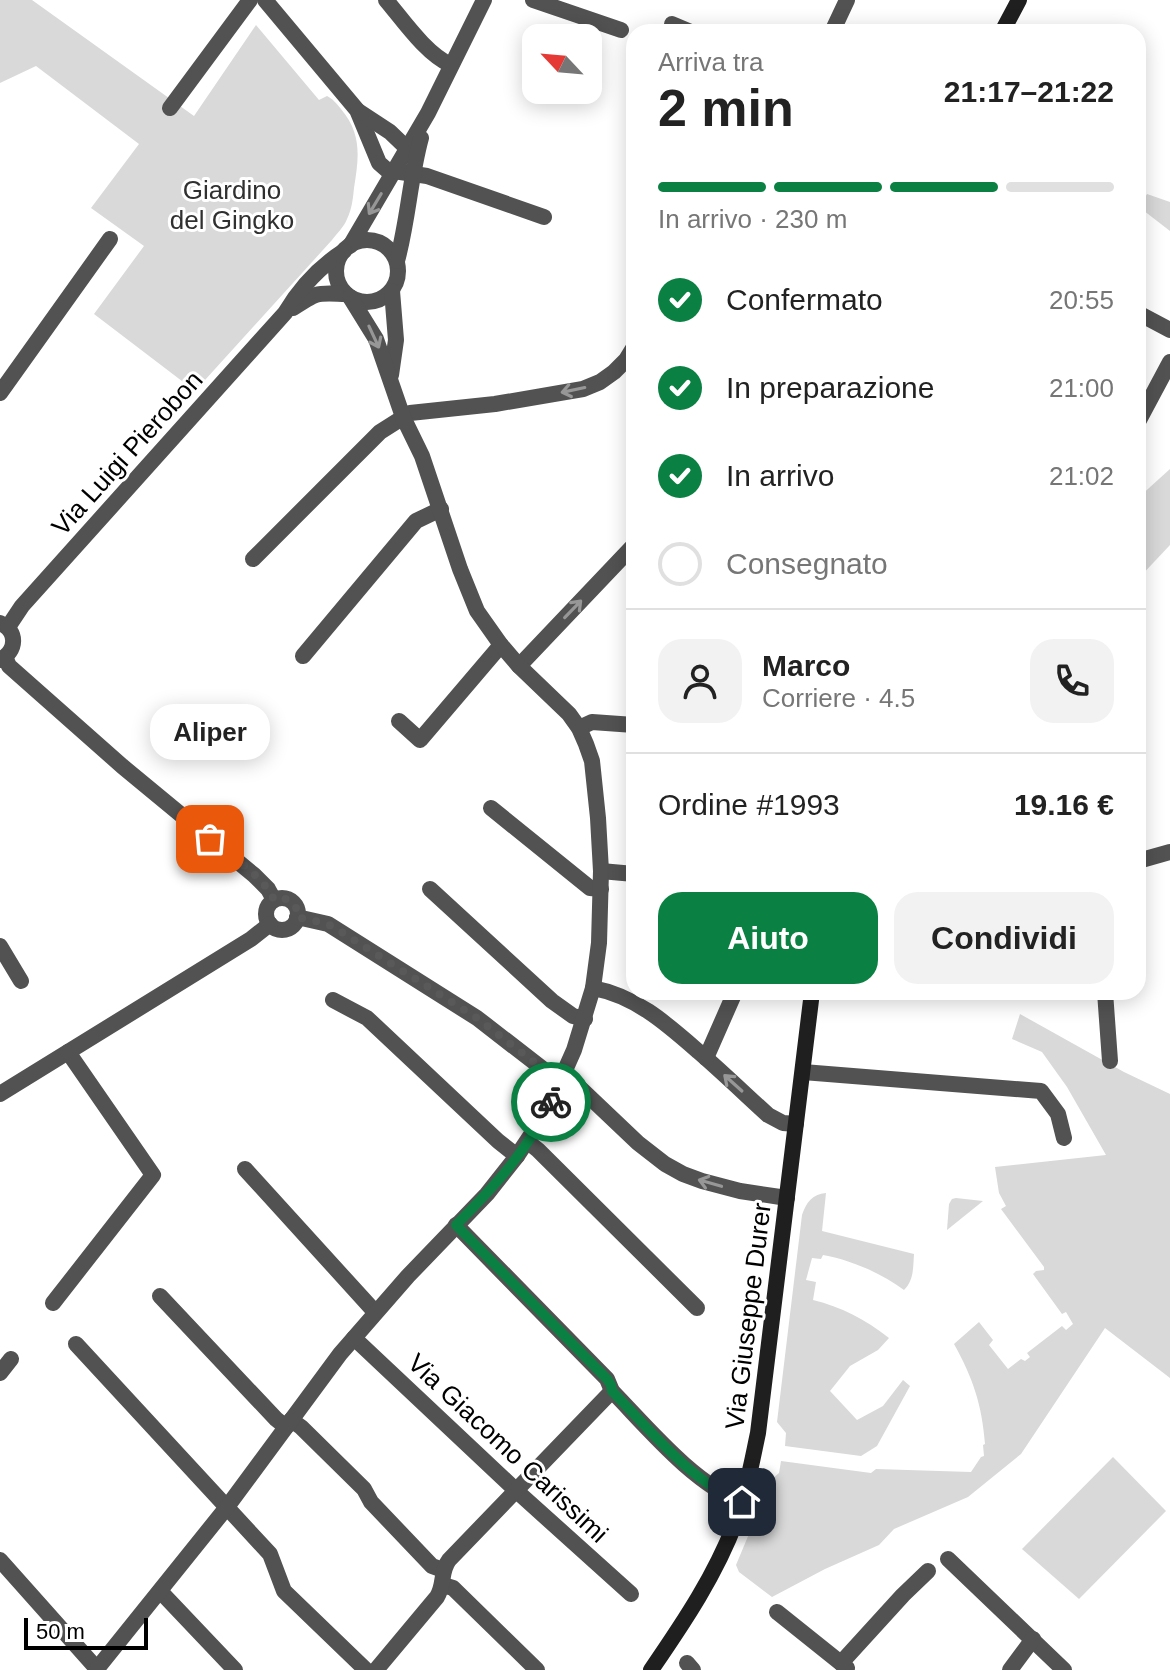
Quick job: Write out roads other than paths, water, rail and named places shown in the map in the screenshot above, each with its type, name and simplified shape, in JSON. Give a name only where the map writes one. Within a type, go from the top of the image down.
[{"type":"street","points":[[170,108],[250,0]]},
{"type":"street","points":[[265,0],[357,110],[390,132],[408,162],[427,176],[544,217]]},
{"type":"street","points":[[386,0],[441,61],[451,65]]},
{"type":"street","points":[[0,1560],[97,1670],[227,1507],[375,1312],[487,1194],[522,1149],[547,1111],[585,1019],[599,943],[601,889],[592,761],[579,728],[556,700],[519,666],[477,611],[376,339],[338,283],[336,269],[347,248],[408,162],[428,113],[484,0]]},
{"type":"street","points":[[533,0],[621,30]]},
{"type":"street","points":[[836,24],[847,0]]},
{"type":"street","points":[[1006,24],[1019,0]]},
{"type":"street","points":[[357,110],[379,163],[387,170],[408,162]]},
{"type":"street","points":[[390,381],[396,340],[392,291],[398,275],[408,162]]},
{"type":"street","points":[[0,393],[110,239]]},
{"type":"street","points":[[347,248],[365,240],[381,243],[397,261]]},
{"type":"street","name":"Via Luigi Pierobon","points":[[4,625],[285,313],[296,295],[325,263],[347,248]]},
{"type":"street","points":[[348,296],[363,302],[375,301],[392,291]]},
{"type":"street","name":"Via Luigi Pierobon","points":[[285,313],[313,294],[323,292],[348,296]]},
{"type":"street","points":[[1146,317],[1170,330]]},
{"type":"street","points":[[253,559],[380,432],[410,413],[495,404],[583,389],[600,382],[626,360]]},
{"type":"street","points":[[1146,407],[1170,362]]},
{"type":"street","points":[[303,656],[416,521],[441,509]]},
{"type":"street","points":[[519,666],[626,554]]},
{"type":"street","points":[[4,625],[13,636],[13,645],[3,658],[9,666],[254,875],[274,900]]},
{"type":"street","points":[[399,721],[420,740],[501,645]]},
{"type":"street","points":[[579,728],[592,722],[626,724]]},
{"type":"street","points":[[491,808],[590,888],[601,889]]},
{"type":"street","points":[[1146,859],[1170,852]]},
{"type":"street","points":[[601,871],[626,873]]},
{"type":"street","points":[[430,889],[552,1001],[573,1016],[585,1019]]},
{"type":"street","points":[[274,900],[289,900],[296,907],[297,917],[288,929],[278,929],[267,920],[267,910],[274,900]]},
{"type":"street","points":[[297,917],[328,924],[477,1018],[552,1076],[579,1087],[665,1164],[683,1174],[740,1191],[787,1198]]},
{"type":"street","points":[[0,1094],[251,939],[270,924]]},
{"type":"street","points":[[0,946],[21,981]]},
{"type":"street","points":[[593,988],[626,998]]},
{"type":"street","points":[[333,1000],[367,1018],[498,1141],[522,1149],[538,1150],[697,1308]]},
{"type":"street","points":[[630,1000],[660,1018],[768,1115],[783,1123],[796,1124]]},
{"type":"street","points":[[706,1058],[731,1000]]},
{"type":"street","name":"Via Giuseppe Durer","points":[[651,1670],[710,1578],[742,1502],[758,1433],[811,1000]]},
{"type":"street","points":[[1106,1000],[1110,1061]]},
{"type":"street","points":[[53,1303],[153,1175],[68,1052]]},
{"type":"street","points":[[803,1072],[1041,1091],[1058,1114],[1064,1138]]},
{"type":"street","points":[[245,1169],[375,1312]]},
{"type":"street","points":[[456,1225],[607,1379],[612,1391],[699,1477],[742,1502]]},
{"type":"street","points":[[160,1296],[276,1419],[301,1427],[364,1489],[371,1502],[453,1588],[537,1670]]},
{"type":"street","name":"Via Giacomo Carissimi","points":[[354,1338],[631,1594]]},
{"type":"street","points":[[76,1344],[270,1554],[284,1591],[366,1670]]},
{"type":"street","points":[[0,1373],[11,1359]]},
{"type":"street","points":[[376,1670],[437,1597],[449,1560],[612,1391]]},
{"type":"street","points":[[948,1559],[1064,1670]]},
{"type":"street","points":[[777,1612],[845,1667],[903,1595],[928,1571]]},
{"type":"street","points":[[160,1591],[235,1670]]},
{"type":"street","points":[[1010,1670],[1033,1639]]},
{"type":"place","name":"Aliper","points":[[210,839]]},
{"type":"park label","name":"Giardino del Gingko","points":[[232,205]]}]
